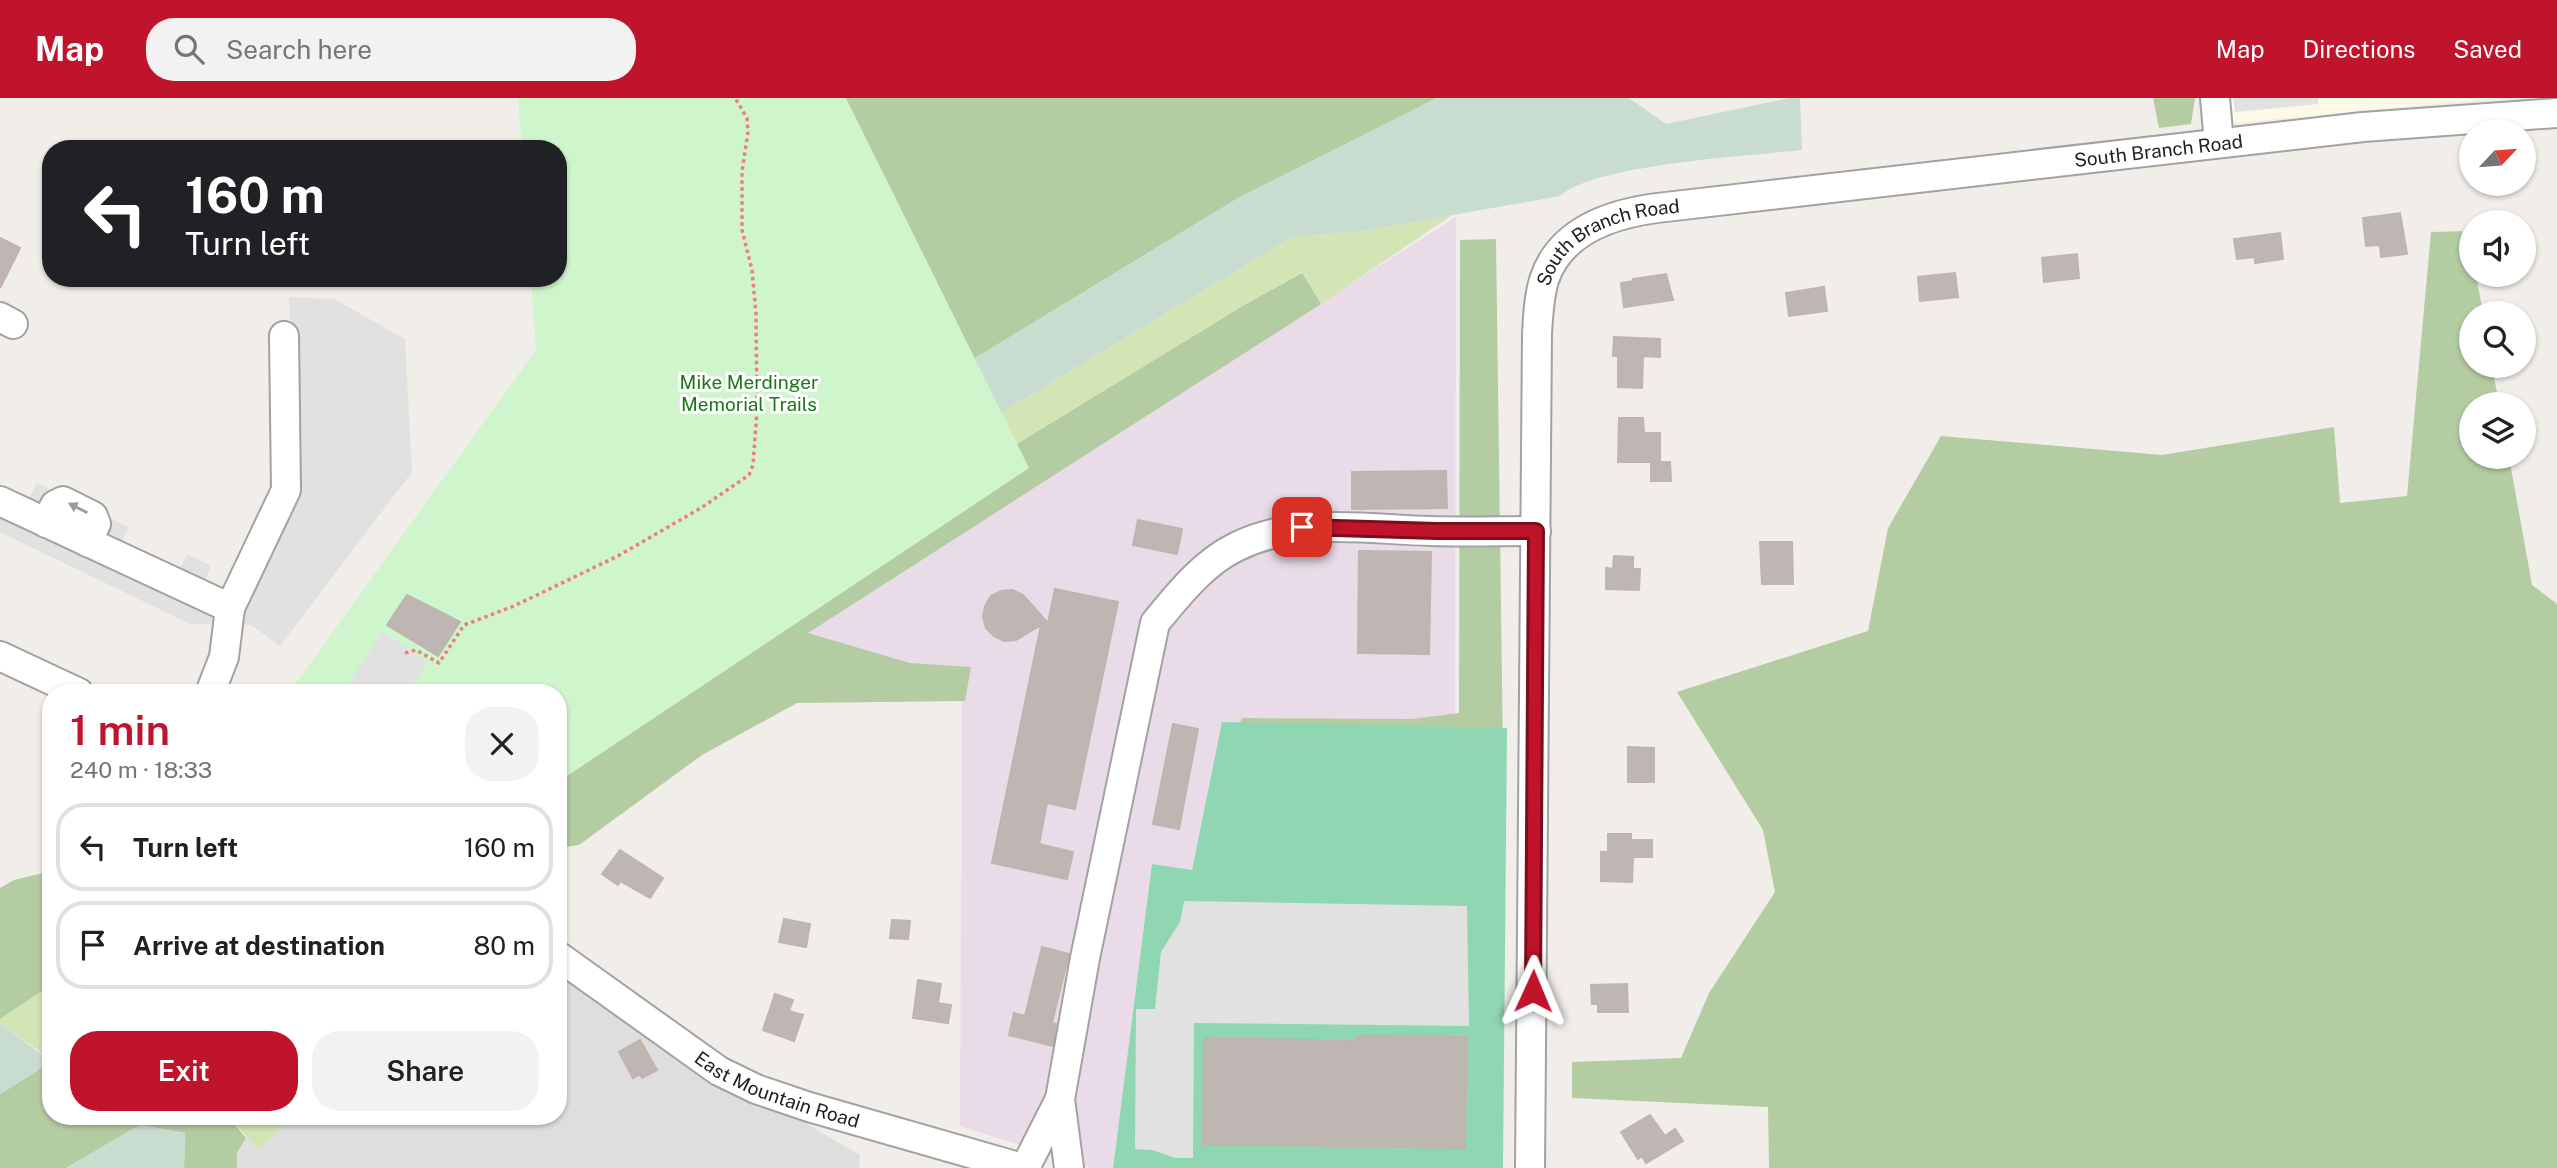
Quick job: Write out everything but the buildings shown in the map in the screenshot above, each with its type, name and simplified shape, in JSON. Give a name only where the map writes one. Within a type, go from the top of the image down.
[{"type":"street","points":[[2215,98],[2218,143]]},
{"type":"street","name":"South Branch Road","points":[[1530,1168],[1537,334],[1545,277],[1570,240],[1592,226],[1631,212],[1657,208],[2363,127],[2557,113]]},
{"type":"street","points":[[214,684],[224,657],[230,608],[286,490],[284,336]]},
{"type":"street","points":[[0,501],[230,608]]},
{"type":"street","points":[[1069,1168],[1060,1099],[1085,958],[1155,623],[1209,565],[1235,547],[1267,534],[1302,527],[1536,531]]},
{"type":"street","points":[[0,656],[60,684]]},
{"type":"street","name":"East Mountain Road","points":[[567,962],[719,1071],[756,1088],[809,1107],[1024,1168]]},
{"type":"street","points":[[1024,1168],[1060,1099]]},
{"type":"path","points":[[405,653],[416,650],[439,663],[464,625],[526,600],[618,556],[701,508],[749,475],[753,465],[757,411],[756,314],[752,270],[743,230],[742,172],[748,132],[747,118],[735,98]]},
{"type":"shaded area","points":[[2201,98],[2499,98],[2205,126]]},
{"type":"shaded area","points":[[2233,98],[2318,98],[2318,104],[2235,112]]},
{"type":"shaded area","points":[[1456,217],[1455,726],[1222,722],[1192,870],[1152,865],[1113,1168],[1091,1168],[960,1126],[962,677],[798,635]]},
{"type":"shaded area","points":[[289,297],[334,299],[405,339],[412,472],[280,646],[251,625],[190,624],[0,532],[0,485],[29,498],[37,483],[49,489],[42,504],[105,534],[112,519],[128,527],[122,542],[180,569],[187,554],[211,566],[205,581],[251,596],[298,494]]},
{"type":"shaded area","points":[[383,632],[427,662],[413,684],[348,684]]},
{"type":"shaded area","points":[[1184,901],[1467,906],[1469,1026],[1194,1023],[1193,1158],[1176,1158],[1152,1150],[1135,1149],[1136,1009],[1155,1009],[1161,952],[1180,922]]},
{"type":"shaded area","points":[[567,982],[860,1155],[859,1168],[237,1168],[237,1153],[246,1138],[266,1125],[567,1125]]},
{"type":"green space","name":"Mike Merdinger Memorial Trails","points":[[518,98],[846,98],[1029,468],[567,776],[567,684],[295,684],[536,350],[532,287],[567,287],[567,140],[521,140]]},
{"type":"green space","points":[[564,98],[1437,98],[1240,197],[572,603],[558,287],[567,287],[567,140],[563,140]]},
{"type":"green space","points":[[1437,98],[1629,98],[1666,124],[1800,98],[1802,150],[1638,169],[1579,185],[1560,196],[1357,232],[1292,237],[553,684],[541,684],[572,603],[1240,197]]},
{"type":"green space","points":[[2153,98],[2195,98],[2191,124],[2159,128]]},
{"type":"green space","points":[[1452,215],[1321,304],[1301,273],[984,464],[567,688],[567,684],[553,684],[1292,237],[1357,232]]},
{"type":"green space","points":[[2459,231],[2459,287],[2478,287],[2481,301],[2459,301],[2459,378],[2494,378],[2497,392],[2459,392],[2459,469],[2511,469],[2532,585],[2557,604],[2557,1168],[1769,1168],[1768,1107],[1572,1098],[1572,1062],[1681,1058],[1709,993],[1775,892],[1763,830],[1677,692],[1868,631],[1888,528],[1941,436],[2162,455],[2334,427],[2340,503],[2407,496],[2431,232]]},
{"type":"green space","points":[[1496,239],[1505,901],[1231,746],[1242,718],[1412,719],[1459,713],[1460,240]]},
{"type":"green space","points":[[1302,273],[1321,304],[808,633],[910,663],[971,667],[965,701],[797,703],[702,755],[579,845],[567,847],[567,729],[984,464],[1246,304]]},
{"type":"green space","points":[[1222,722],[1507,728],[1503,1168],[1113,1168],[1152,864],[1192,870]]},
{"type":"green space","points":[[42,873],[42,991],[0,1019],[0,888],[14,880]]},
{"type":"green space","points":[[42,991],[42,1053],[0,1023],[0,1019]]},
{"type":"green space","points":[[0,1023],[42,1055],[42,1068],[0,1094]]},
{"type":"green space","points":[[42,1068],[42,1125],[140,1125],[66,1168],[0,1168],[0,1094]]},
{"type":"green space","points":[[140,1125],[235,1125],[246,1138],[237,1153],[237,1168],[184,1168],[185,1133]]},
{"type":"green space","points":[[140,1125],[185,1133],[184,1168],[66,1168]]},
{"type":"green space","points":[[236,1125],[285,1125],[259,1150]]},
{"type":"route","points":[[1302,527],[1536,531],[1533,991]]}]
